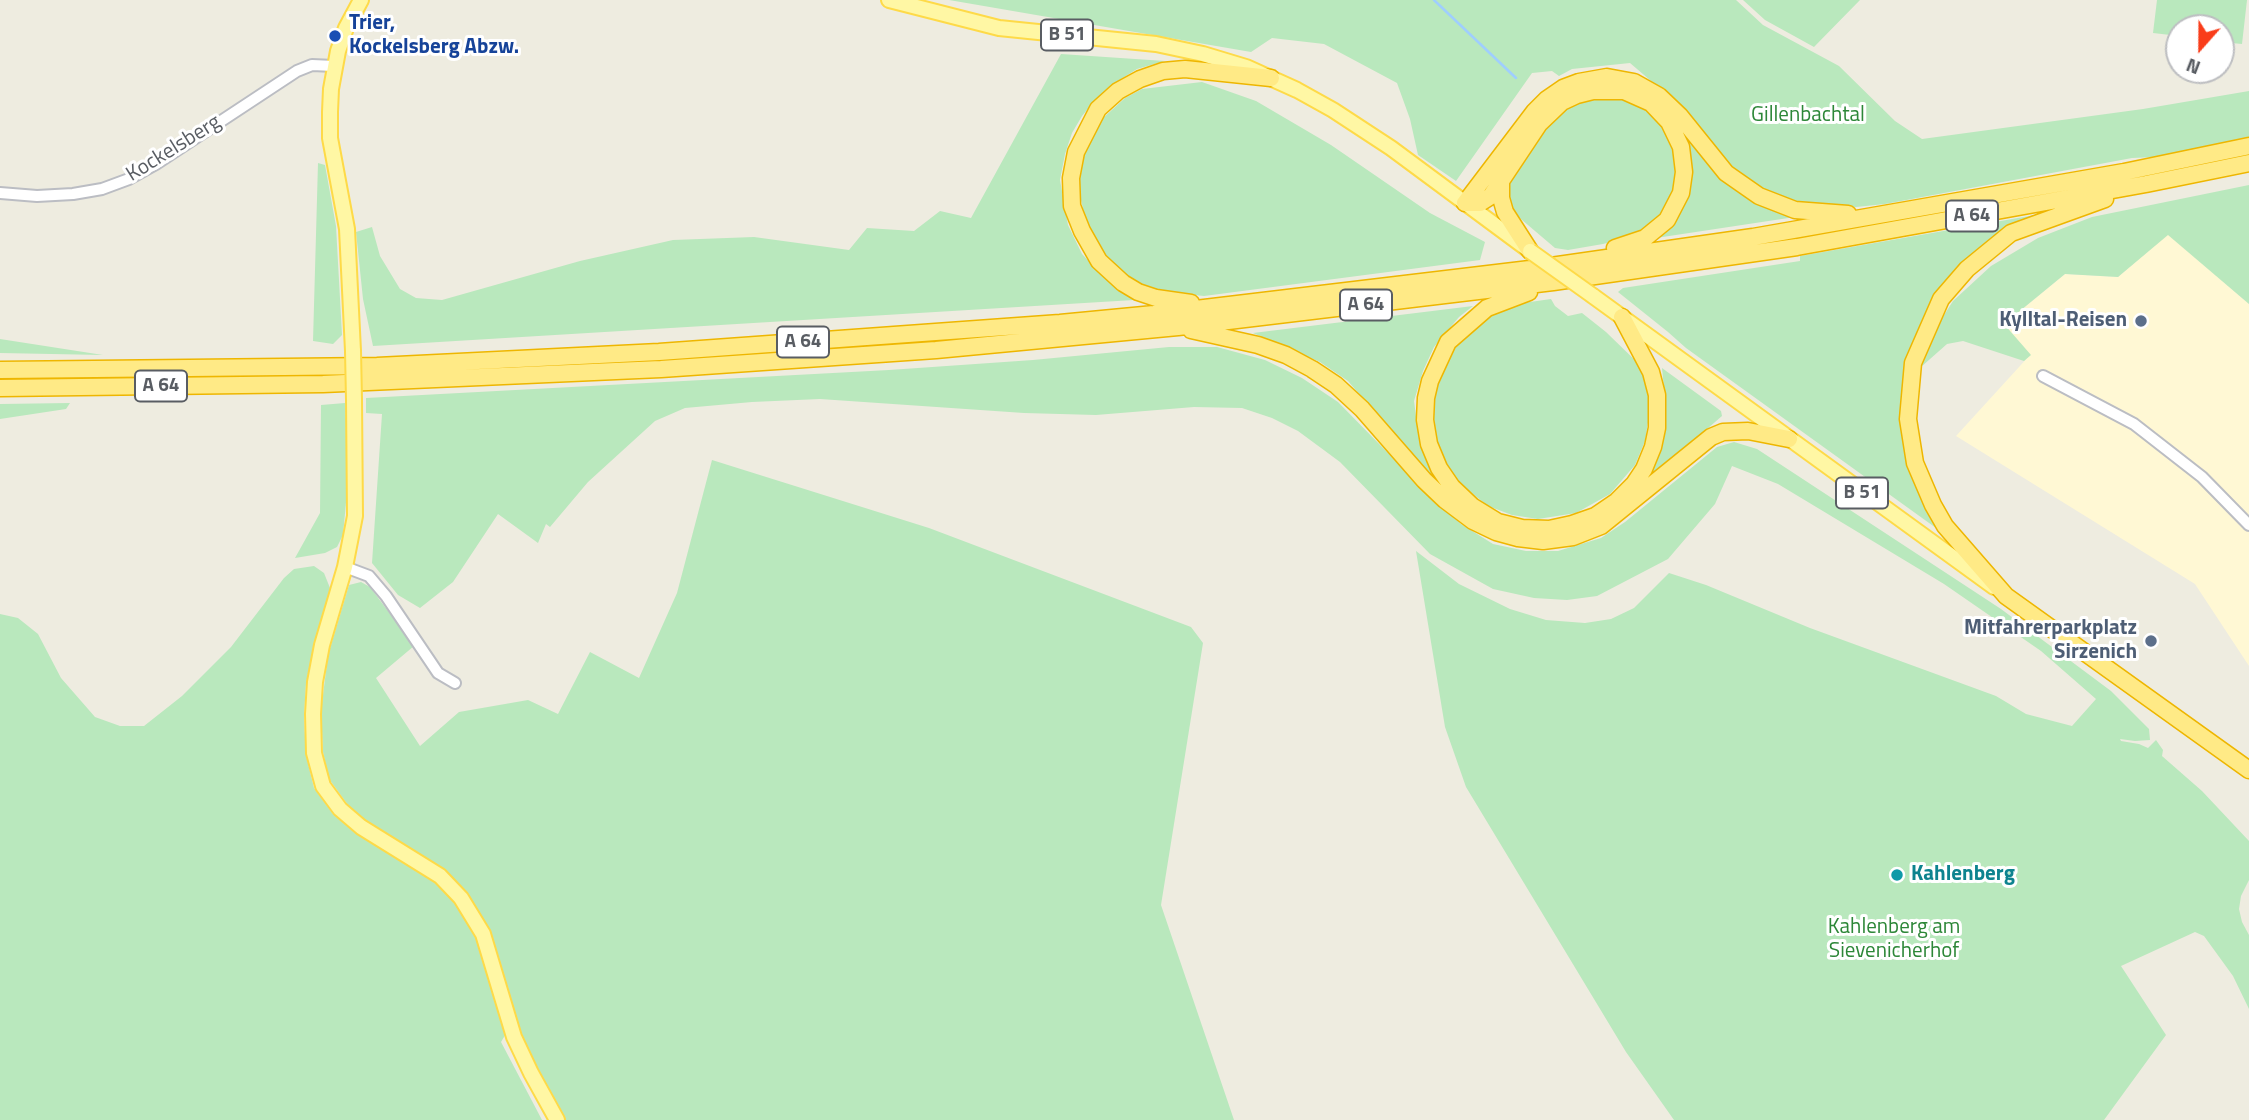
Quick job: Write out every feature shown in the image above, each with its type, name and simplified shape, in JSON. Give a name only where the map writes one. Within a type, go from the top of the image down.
[{"type":"highway","points":[[1228,305],[1156,298],[1138,292],[1112,274],[1089,247],[1072,206],[1071,178],[1076,152],[1098,109],[1118,91],[1140,79],[1163,71],[1185,69],[1271,78]]},
{"type":"highway","points":[[1465,203],[1547,99],[1563,88],[1579,82],[1606,78],[1634,82],[1659,96],[1686,123],[1726,173],[1768,201],[1795,210],[1818,213],[1885,215]]},
{"type":"highway","points":[[1465,203],[1484,202],[1491,196],[1546,117],[1570,98],[1592,91],[1624,92],[1651,103],[1669,122],[1681,147],[1684,164],[1682,187],[1671,214],[1657,230],[1629,245],[1530,269]]},
{"type":"highway","name":"A 64","points":[[0,370],[377,366],[659,352],[1060,323],[1530,269],[1753,237],[2124,172],[2249,146]]},
{"type":"highway","name":"A 64","points":[[0,388],[323,384],[648,370],[936,350],[1178,327],[1553,282],[1797,247],[2249,163]]},
{"type":"highway","points":[[1501,182],[1501,198],[1505,212],[1530,251]]},
{"type":"highway","points":[[2006,596],[1945,526],[1915,463],[1908,419],[1913,363],[1941,299],[1967,269],[2011,233],[2146,184]]},
{"type":"highway","points":[[1553,282],[1487,308],[1465,325],[1448,342],[1430,381],[1426,398],[1425,419],[1429,444],[1439,468],[1452,487],[1472,506],[1498,522],[1522,528],[1549,529],[1595,516],[1617,501],[1634,484],[1644,468],[1657,428],[1657,395],[1651,372],[1622,317]]},
{"type":"highway","points":[[1178,327],[1258,345],[1286,355],[1312,369],[1336,385],[1362,409],[1424,481],[1445,500],[1473,521],[1496,532],[1518,538],[1543,541],[1573,537],[1601,526],[1711,437],[1723,432],[1748,431],[1789,439]]},
{"type":"highway","name":"B 51","points":[[2006,596],[2249,770]]},
{"type":"main road","points":[[361,0],[346,28],[334,66],[330,138],[347,229],[353,351],[355,516],[345,567],[322,645],[315,682],[314,753],[323,786],[340,808],[361,827],[440,876],[461,898],[482,934],[514,1037],[557,1120]]},
{"type":"main road","name":"B 51","points":[[889,0],[999,27],[1180,48],[1224,60],[1317,100],[1362,128],[2006,596]]},
{"type":"street","name":"Kockelsberg","points":[[0,193],[37,196],[102,189],[156,164],[298,71],[312,65],[334,66]]},
{"type":"street","points":[[2043,376],[2134,424],[2202,477],[2249,525]]},
{"type":"street","points":[[345,567],[369,576],[386,596],[438,673],[455,682]]},
{"type":"shaded area","points":[[2168,234],[2249,304],[2249,666],[2195,584],[1956,436],[2030,355],[2004,324],[2065,274],[2118,277]]},
{"type":"green space","name":"Gillenbachtal","points":[[949,0],[1736,0],[1763,25],[1839,66],[1895,121],[1922,139],[2143,109],[2249,91],[2249,137],[2155,157],[2132,158],[1885,204],[1837,209],[1804,207],[1748,184],[1720,158],[1685,110],[1630,63],[1572,69],[1559,76],[1552,71],[1532,73],[1456,181],[1418,155],[1410,119],[1397,83],[1324,44],[1272,38],[1251,52]]},
{"type":"green space","points":[[1743,0],[1860,0],[1814,47],[1765,20]]},
{"type":"green space","points":[[2157,0],[2247,0],[2242,44],[2235,43],[2235,14],[2165,14],[2165,34],[2153,33]]},
{"type":"green space","points":[[1061,54],[1165,61],[1137,69],[1110,86],[1096,99],[1072,133],[1060,180],[1068,225],[1082,254],[1107,280],[1134,300],[373,346],[363,299],[356,232],[372,227],[380,256],[400,289],[416,298],[442,300],[580,261],[673,240],[754,237],[849,250],[867,228],[914,231],[940,211],[971,218]]},
{"type":"green space","points":[[1202,82],[1256,101],[1331,145],[1430,213],[1485,242],[1480,260],[1204,296],[1155,291],[1129,278],[1110,261],[1095,242],[1086,221],[1080,196],[1080,166],[1089,140],[1102,119],[1125,98],[1142,89]]},
{"type":"green space","points":[[1587,96],[1625,96],[1644,105],[1672,134],[1679,177],[1662,217],[1649,228],[1603,244],[1568,250],[1555,248],[1515,214],[1505,197],[1509,179],[1537,136],[1568,104]]},
{"type":"green space","points":[[1684,128],[1710,163],[1795,217],[1656,238],[1673,219],[1679,130]]},
{"type":"green space","points":[[318,163],[325,165],[336,226],[342,335],[333,344],[313,341]]},
{"type":"green space","points":[[2249,185],[2249,304],[2168,235],[2118,277],[2065,274],[2004,324],[2031,355],[2024,361],[1963,341],[1947,344],[1921,367],[1934,331],[1953,301],[1991,266],[2038,238],[2092,217]]},
{"type":"green space","points":[[2035,215],[2000,233],[1958,267],[1925,316],[1913,342],[1905,370],[1901,407],[1903,441],[1918,491],[1938,527],[1936,528],[1686,348],[1618,292],[1623,288],[1800,261],[1800,256]]},
{"type":"green space","points":[[1551,299],[1555,306],[1568,316],[1582,313],[1640,365],[1648,390],[1649,416],[1645,441],[1635,465],[1610,494],[1576,513],[1538,519],[1512,515],[1488,506],[1458,482],[1443,460],[1434,436],[1431,398],[1450,348],[1479,320],[1516,304]]},
{"type":"green space","points":[[1473,306],[1459,317],[1434,347],[1414,401],[1424,454],[1434,473],[1430,477],[1348,381],[1320,362],[1253,333]]},
{"type":"green space","points":[[0,339],[103,355],[0,353]]},
{"type":"green space","name":"Kahlenberg am Sievenicherhof","points":[[1169,347],[1217,347],[1265,360],[1302,378],[1338,402],[1461,524],[1493,544],[1526,551],[1558,551],[1601,538],[1625,522],[1717,447],[1734,442],[1757,449],[2001,609],[2111,691],[2149,729],[2150,740],[2120,739],[2121,741],[2148,748],[2156,740],[2163,750],[2162,756],[2202,791],[2249,841],[2249,880],[2241,896],[2239,909],[2249,935],[2249,1009],[2233,976],[2204,936],[2195,932],[2121,966],[2166,1035],[2104,1120],[1674,1120],[1626,1052],[1466,787],[1445,727],[1416,551],[1459,584],[1510,609],[1546,620],[1585,623],[1611,619],[1634,608],[1669,573],[1996,696],[2026,714],[2072,726],[2096,699],[2041,651],[1944,584],[1778,484],[1732,466],[1715,504],[1668,559],[1597,596],[1567,600],[1534,598],[1493,589],[1430,554],[1340,462],[1298,431],[1272,418],[1242,408],[1194,407],[1096,415],[1024,413],[820,399],[752,402],[685,408],[655,421],[588,482],[550,527],[546,524],[538,543],[498,514],[453,582],[420,608],[398,595],[372,563],[382,414],[366,413],[366,398],[889,370]]},
{"type":"green space","points":[[1662,368],[1721,411],[1722,416],[1649,479],[1646,477],[1663,440],[1666,410]]},
{"type":"green space","points":[[70,403],[66,409],[0,419],[0,404]]},
{"type":"green space","points":[[345,403],[349,470],[343,535],[337,547],[325,553],[295,558],[320,513],[321,405]]},
{"type":"green space","points":[[712,460],[929,528],[1191,627],[1203,643],[1161,905],[1234,1120],[557,1120],[510,1027],[501,1042],[542,1120],[0,1120],[0,614],[18,618],[38,634],[61,678],[95,717],[120,726],[144,726],[182,696],[231,647],[284,578],[294,569],[314,566],[324,573],[330,588],[306,683],[306,755],[314,788],[333,814],[354,832],[388,853],[402,844],[353,812],[329,779],[323,752],[321,711],[328,655],[349,585],[361,582],[370,587],[414,646],[376,678],[420,746],[459,712],[528,700],[558,714],[590,652],[639,678],[677,593]]},
{"type":"waterway","points":[[1434,0],[1516,78]]},
{"type":"place","name":"Trier, Kockelsberg Abzw.","points":[[335,36]]},
{"type":"place","name":"Kylltal-Reisen","points":[[2141,321]]},
{"type":"place","name":"Mitfahrerparkplatz Sirzenich","points":[[2151,641]]},
{"type":"place","name":"Kahlenberg","points":[[1897,875]]}]
